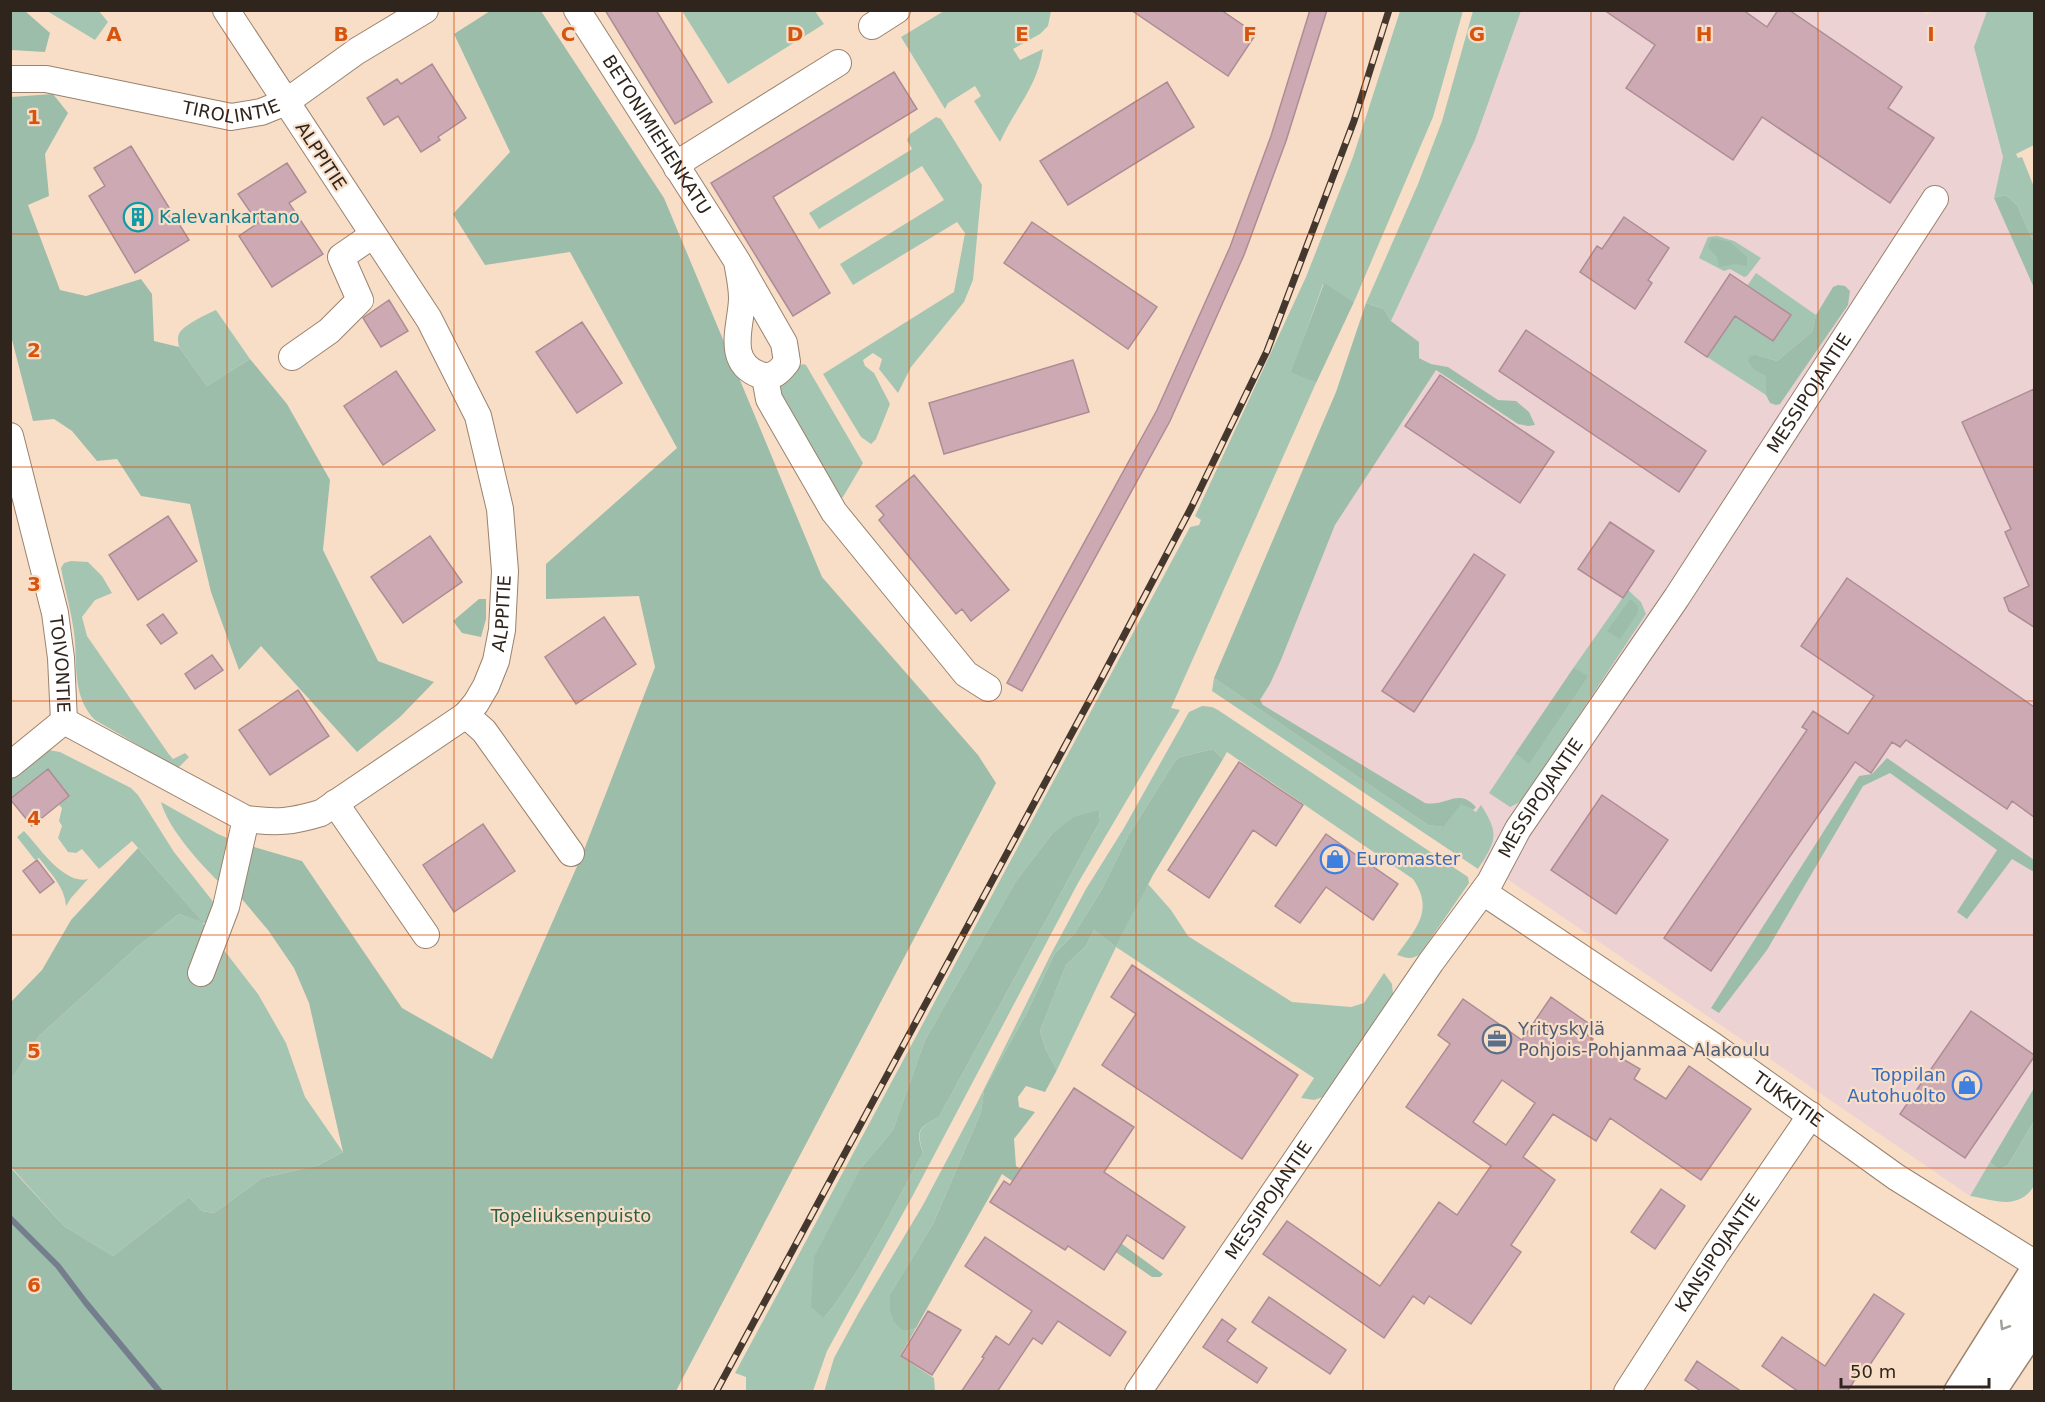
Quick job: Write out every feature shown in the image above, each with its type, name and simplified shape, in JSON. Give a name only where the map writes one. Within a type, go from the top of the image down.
[{"type":"main road","points":[[1961,1392],[2034,1276]]},
{"type":"main road","points":[[1988,1392],[2034,1323]]},
{"type":"street","name":"ALPPITIE","points":[[64,722],[246,819],[273,822],[294,821],[321,813],[466,715],[486,686],[496,661],[502,630],[505,571],[500,508],[478,416],[429,319],[226,10]]},
{"type":"street","name":"TIROLINTIE","points":[[10,79],[46,79],[223,125],[231,117],[261,112],[286,102],[350,56],[424,10]]},
{"type":"street","name":"BETONIMIEHENKATU","points":[[577,10],[737,261],[784,343],[787,362],[780,371],[765,377],[745,365],[736,340],[742,297],[737,261]]},
{"type":"street","points":[[872,26],[897,10]]},
{"type":"street","points":[[677,168],[686,158],[838,63]]},
{"type":"street","name":"MESSIPOJANTIE","points":[[1138,1392],[1431,962],[1490,882],[1518,829],[1677,597],[1935,199]]},
{"type":"street","points":[[292,357],[330,331],[360,300],[341,257],[373,235]]},
{"type":"street","points":[[765,377],[769,399],[834,512],[966,674],[988,688]]},
{"type":"street","name":"TOIVONTIE","points":[[10,436],[55,613],[61,658],[64,722],[10,765]]},
{"type":"street","points":[[466,715],[484,731],[571,853]]},
{"type":"street","points":[[335,803],[426,935]]},
{"type":"street","points":[[201,974],[226,907],[246,819]]},
{"type":"street","name":"TUKKITIE","points":[[1483,892],[1712,1045],[1896,1177],[2034,1263]]},
{"type":"street","name":"KANSIPOJANTIE","points":[[1627,1392],[1716,1254],[1811,1114]]},
{"type":"shaded area","points":[[1923,10],[1925,14],[1935,11],[1987,11],[1974,47],[2003,157],[1994,198],[2034,288],[2034,1088],[1970,1196],[1256,707],[1281,660],[1335,525],[1436,370],[1518,424],[1516,402],[1498,400],[1448,367],[1431,364],[1419,358],[1419,342],[1391,321],[1475,140],[1521,11]]},
{"type":"green space","points":[[10,11],[25,11],[50,33],[45,52],[11,50]]},
{"type":"green space","points":[[47,11],[99,11],[108,22],[95,40]]},
{"type":"green space","name":"Topeliuksenpuisto","points":[[490,11],[541,11],[664,198],[822,577],[978,755],[996,783],[676,1391],[11,1391],[10,1167],[64,1226],[113,1256],[189,1197],[202,1211],[214,1213],[262,1178],[319,1165],[343,1152],[309,1003],[294,968],[268,930],[236,892],[247,845],[302,861],[402,1008],[492,1059],[582,855],[655,667],[639,596],[546,599],[546,564],[677,448],[570,252],[485,265],[453,214],[510,152],[454,34]]},
{"type":"green space","points":[[682,11],[815,11],[824,24],[728,84]]},
{"type":"green space","points":[[944,11],[1051,11],[1048,26],[1040,34],[1013,49],[1020,60],[1043,49],[1031,87],[1000,142],[974,101],[981,96],[975,86],[948,103],[945,109],[901,37]]},
{"type":"green space","points":[[1400,11],[1463,11],[1433,117],[1354,302],[1323,284],[1292,371],[1316,383],[1171,708],[1180,710],[1078,883],[912,1197],[827,1351],[813,1391],[746,1391],[746,1377],[735,1373],[1190,527],[1199,525],[1201,520],[1195,516],[1306,277],[1353,157]],"holes":[[[1099,810],[1100,821],[939,1117],[921,1130],[923,1153],[877,1238],[852,1279],[824,1318],[861,1168],[893,1130],[925,1040],[1016,881],[1052,834]]]},
{"type":"green space","points":[[1473,11],[1521,11],[1475,140],[1391,321],[1384,309],[1366,303],[1418,184],[1442,121]]},
{"type":"green space","points":[[1987,11],[2034,11],[2034,145],[2016,154],[2018,158],[2022,157],[2034,187],[2034,243],[2017,205],[2006,195],[1994,198],[2003,157],[1974,47]]},
{"type":"green space","points":[[53,94],[68,113],[45,154],[49,196],[28,205],[60,290],[86,296],[141,279],[152,294],[154,341],[179,347],[207,386],[250,359],[287,404],[330,480],[323,550],[378,661],[434,682],[400,717],[357,752],[261,646],[239,670],[211,592],[190,504],[141,496],[117,459],[97,461],[72,431],[54,419],[33,421],[11,336],[11,97]]},
{"type":"green space","points":[[936,117],[941,119],[982,185],[973,280],[964,302],[911,367],[898,393],[879,369],[882,359],[873,353],[863,360],[865,366],[874,373],[890,404],[876,439],[871,444],[861,437],[823,374],[954,292],[965,233],[957,222],[853,285],[840,264],[944,200],[922,166],[819,229],[809,213],[912,149],[907,140],[910,134]]},
{"type":"green space","points":[[2006,195],[2017,205],[2034,243],[2034,288],[1994,198]]},
{"type":"green space","points":[[1717,236],[1734,241],[1761,258],[1747,276],[1744,277],[1730,269],[1724,271],[1699,258],[1708,237]]},
{"type":"green space","points":[[1712,238],[1730,242],[1747,257],[1747,266],[1735,264],[1719,267],[1717,257],[1708,247]]},
{"type":"green space","points":[[1756,273],[1816,315],[1812,332],[1777,361],[1757,355],[1766,376],[1766,395],[1707,357],[1735,316],[1773,341],[1791,315],[1747,286]]},
{"type":"green space","points":[[1324,283],[1354,302],[1316,383],[1291,372]]},
{"type":"green space","points":[[1845,286],[1850,291],[1848,305],[1780,404],[1770,403],[1766,395],[1766,376],[1754,369],[1748,361],[1750,356],[1757,355],[1777,361],[1812,332],[1816,315],[1833,287]]},
{"type":"green space","points":[[1366,303],[1384,309],[1391,321],[1419,342],[1419,358],[1431,364],[1448,367],[1498,400],[1516,401],[1529,412],[1535,425],[1518,424],[1436,370],[1335,525],[1281,660],[1260,700],[1263,705],[1425,803],[1433,804],[1464,798],[1476,807],[1473,810],[1461,804],[1444,827],[1428,825],[1214,678],[1336,392]]},
{"type":"green space","points":[[216,310],[250,359],[207,386],[179,347],[178,337],[187,326]]},
{"type":"green space","points":[[803,364],[806,365],[863,463],[843,497],[838,500],[780,397],[778,385]]},
{"type":"green space","points":[[88,562],[102,576],[112,593],[95,600],[82,617],[87,636],[173,759],[185,753],[189,757],[178,768],[95,720],[87,711],[79,690],[74,632],[61,568],[64,563]]},
{"type":"green space","points":[[1628,590],[1641,602],[1646,614],[1522,801],[1510,807],[1489,793],[1515,754],[1529,763],[1587,676],[1574,667]]},
{"type":"green space","points":[[479,599],[486,599],[486,619],[481,637],[462,633],[453,621]]},
{"type":"green space","points":[[1630,599],[1638,606],[1637,614],[1620,639],[1607,631]]},
{"type":"green space","points":[[1574,667],[1588,676],[1529,764],[1515,754]]},
{"type":"green space","points":[[1214,678],[1428,825],[1444,827],[1461,803],[1476,812],[1481,805],[1491,824],[1493,837],[1489,851],[1478,869],[1212,691]]},
{"type":"green space","points":[[1202,706],[1218,710],[1468,877],[1469,883],[1420,954],[1409,958],[1397,955],[1416,928],[1422,910],[1419,890],[1413,879],[1227,752],[1223,759],[1213,749],[1180,757],[1175,761],[1128,836],[1102,889],[1074,934],[1055,953],[1027,1012],[984,1090],[981,1112],[933,1224],[890,1294],[907,1331],[916,1328],[900,1356],[934,1378],[935,1391],[824,1392],[834,1358],[923,1205],[1086,889],[1124,828],[1189,712]]},
{"type":"green space","points":[[1213,749],[1223,759],[1153,875],[1116,947],[1094,930],[1086,946],[1066,965],[1040,1031],[1046,1050],[1057,1070],[1045,1092],[1026,1086],[1018,1097],[1019,1107],[1035,1112],[1014,1139],[1016,1166],[1163,1274],[1160,1277],[1152,1277],[1002,1174],[916,1328],[907,1331],[901,1329],[894,1322],[890,1310],[890,1294],[933,1224],[981,1112],[984,1090],[1027,1012],[1055,953],[1074,934],[1102,889],[1128,836],[1175,761],[1180,757]]},
{"type":"green space","points":[[49,750],[60,752],[131,788],[138,795],[174,852],[218,908],[214,923],[203,923],[258,994],[286,1043],[305,1097],[343,1152],[319,1165],[262,1178],[214,1213],[202,1211],[189,1197],[113,1256],[64,1226],[11,1167],[11,1080],[39,1036],[137,947],[179,914],[202,921],[132,841],[99,869],[82,849],[76,853],[68,852],[58,838],[62,826],[59,821],[62,808],[59,805],[69,796],[48,770],[11,799],[11,776]]},
{"type":"green space","points":[[1887,758],[2034,860],[2034,872],[2012,859],[1967,919],[1957,912],[1997,850],[1890,773],[1863,786],[1767,950],[1719,1013],[1711,1008],[1859,776],[1872,774]]},
{"type":"green space","points":[[161,802],[234,841],[222,885],[178,835]]},
{"type":"green space","points":[[1099,810],[1100,821],[939,1117],[920,1130],[919,1139],[923,1153],[889,1217],[865,1259],[824,1318],[811,1307],[814,1257],[861,1168],[893,1130],[925,1040],[1016,881],[1052,834],[1074,817]]},
{"type":"green space","points":[[24,831],[61,871],[79,879],[88,879],[66,906],[63,893],[56,880],[39,858],[35,860],[17,837]]},
{"type":"green space","points":[[138,848],[203,922],[179,914],[137,947],[39,1036],[11,1080],[11,1002],[42,970],[71,920]]},
{"type":"green space","points":[[1148,884],[1171,910],[1188,936],[1292,1002],[1351,1007],[1364,1003],[1384,973],[1392,984],[1393,994],[1323,1097],[1314,1100],[1301,1098],[1314,1078],[1116,947]]},
{"type":"green space","points":[[1094,930],[1116,947],[1057,1070],[1046,1050],[1040,1031],[1066,965],[1086,946]]},
{"type":"green space","points":[[2034,1088],[2034,1121],[2008,1165],[1999,1170],[1990,1162]]},
{"type":"green space","points":[[2034,1121],[2034,1186],[2028,1194],[2021,1199],[2005,1202],[1970,1196],[1990,1162],[1999,1170],[2008,1165]]},
{"type":"building","points":[[605,10],[656,10],[712,102],[675,124]]},
{"type":"building","points":[[1131,10],[1221,10],[1256,34],[1228,76]]},
{"type":"building","points":[[1310,10],[1327,10],[1286,141],[1244,255],[1170,421],[1022,691],[1007,683],[1157,410],[1230,247],[1271,136]]},
{"type":"building","points":[[1604,10],[1743,10],[1767,27],[1778,10],[1789,10],[1902,87],[1888,108],[1934,138],[1890,203],[1762,117],[1733,160],[1626,88],[1655,45]]},
{"type":"building","points":[[432,64],[466,118],[438,137],[440,140],[421,152],[398,116],[384,125],[367,98],[397,79],[401,84]]},
{"type":"building","points":[[894,72],[917,109],[773,197],[830,293],[793,316],[711,183]]},
{"type":"building","points":[[1167,82],[1194,127],[1068,205],[1040,161]]},
{"type":"building","name":"Kalevankartano","points":[[131,146],[189,240],[135,273],[89,196],[105,186],[94,168]]},
{"type":"building","points":[[287,163],[306,192],[289,203],[323,254],[272,287],[239,236],[258,223],[238,194]]},
{"type":"building","points":[[1624,217],[1669,248],[1648,280],[1652,283],[1635,309],[1580,272],[1597,246],[1602,249]]},
{"type":"building","points":[[1032,222],[1157,307],[1128,349],[1004,263]]},
{"type":"building","points":[[1730,274],[1791,315],[1773,341],[1735,316],[1707,357],[1685,342]]},
{"type":"building","points":[[389,300],[408,331],[381,347],[363,318]]},
{"type":"building","points":[[582,322],[622,383],[577,413],[536,352]]},
{"type":"building","points":[[1526,330],[1706,451],[1679,492],[1499,371]]},
{"type":"building","points":[[1073,360],[1089,412],[944,454],[929,403]]},
{"type":"building","points":[[396,371],[435,430],[383,465],[344,406]]},
{"type":"building","points":[[1440,375],[1554,452],[1520,503],[1405,426]]},
{"type":"building","points":[[2034,389],[2034,627],[2009,611],[2004,598],[2029,586],[2005,532],[2011,529],[1962,422]]},
{"type":"building","points":[[914,475],[1009,590],[971,621],[962,609],[956,614],[879,520],[884,515],[876,506]]},
{"type":"building","points":[[168,516],[197,561],[138,600],[109,555]]},
{"type":"building","points":[[1610,522],[1654,551],[1623,598],[1578,569]]},
{"type":"building","points":[[430,536],[462,582],[403,623],[371,577]]},
{"type":"building","points":[[1474,554],[1505,575],[1414,712],[1382,691]]},
{"type":"building","points":[[1847,578],[2034,707],[2034,817],[2012,801],[2007,809],[1906,740],[1900,747],[1892,742],[1871,773],[1855,762],[1711,971],[1664,938],[1807,730],[1802,727],[1813,711],[1848,734],[1874,696],[1801,646]]},
{"type":"building","points":[[163,614],[177,633],[161,644],[147,625]]},
{"type":"building","points":[[604,617],[636,664],[576,704],[545,657]]},
{"type":"building","points":[[212,655],[223,670],[195,689],[185,674]]},
{"type":"building","points":[[298,690],[329,736],[270,775],[239,730]]},
{"type":"building","points":[[1239,762],[1303,805],[1276,846],[1253,830],[1209,898],[1168,870]]},
{"type":"building","points":[[48,769],[69,796],[32,826],[10,799]]},
{"type":"building","points":[[1602,795],[1668,840],[1616,914],[1551,870]]},
{"type":"building","points":[[483,824],[515,871],[454,912],[423,865]]},
{"type":"building","name":"Euromaster","points":[[1326,834],[1398,884],[1373,920],[1326,887],[1300,923],[1275,906]]},
{"type":"building","points":[[37,860],[54,882],[40,893],[23,871]]},
{"type":"building","points":[[1132,965],[1298,1075],[1242,1159],[1102,1065],[1136,1014],[1111,997]]},
{"type":"building","points":[[1551,997],[1588,1023],[1582,1031],[1593,1039],[1592,1041],[1640,1069],[1634,1079],[1666,1099],[1689,1066],[1751,1109],[1701,1180],[1610,1118],[1596,1141],[1553,1114],[1523,1157],[1555,1180],[1511,1245],[1521,1252],[1471,1324],[1429,1296],[1424,1304],[1413,1296],[1384,1338],[1263,1254],[1287,1221],[1380,1286],[1439,1202],[1457,1215],[1491,1166],[1406,1107],[1450,1044],[1438,1035],[1463,999],[1522,1040]],"holes":[[[1502,1080],[1535,1103],[1506,1145],[1473,1122]]]},
{"type":"building","name":"Toppilan Autohuolto","points":[[1971,1011],[2034,1057],[1965,1158],[1900,1114]]},
{"type":"building","points":[[1074,1088],[1134,1127],[1104,1172],[1185,1227],[1163,1259],[1127,1235],[1104,1270],[1068,1246],[1065,1250],[990,1202],[1004,1181],[1010,1185]]},
{"type":"building","points":[[1661,1189],[1685,1206],[1655,1249],[1631,1232]]},
{"type":"building","points":[[985,1237],[1126,1332],[1110,1356],[1058,1321],[1042,1344],[1033,1338],[997,1392],[961,1392],[996,1336],[1009,1345],[1032,1311],[965,1266]]},
{"type":"building","points":[[1874,1294],[1904,1314],[1865,1372],[1861,1370],[1847,1392],[1799,1392],[1762,1366],[1782,1337],[1825,1366]]},
{"type":"building","points":[[1269,1297],[1346,1350],[1330,1374],[1252,1322]]},
{"type":"building","points":[[928,1311],[961,1330],[932,1375],[901,1356]]},
{"type":"building","points":[[1222,1319],[1236,1329],[1227,1341],[1267,1368],[1257,1383],[1203,1347]]},
{"type":"building","points":[[1697,1361],[1742,1392],[1702,1392],[1685,1380]]},
{"type":"waterway","points":[[10,1218],[58,1266],[160,1392]]},
{"type":"railway","points":[[716,1392],[1191,508],[1267,351],[1354,121],[1389,10]]},
{"type":"place","name":"Kalevankartano","points":[[138,217]]},
{"type":"place","name":"Euromaster","points":[[1335,859]]},
{"type":"place","name":"Yrityskylä Pohjois-Pohjanmaa Alakoulu","points":[[1497,1039]]},
{"type":"place","name":"Toppilan Autohuolto","points":[[1967,1085]]}]
